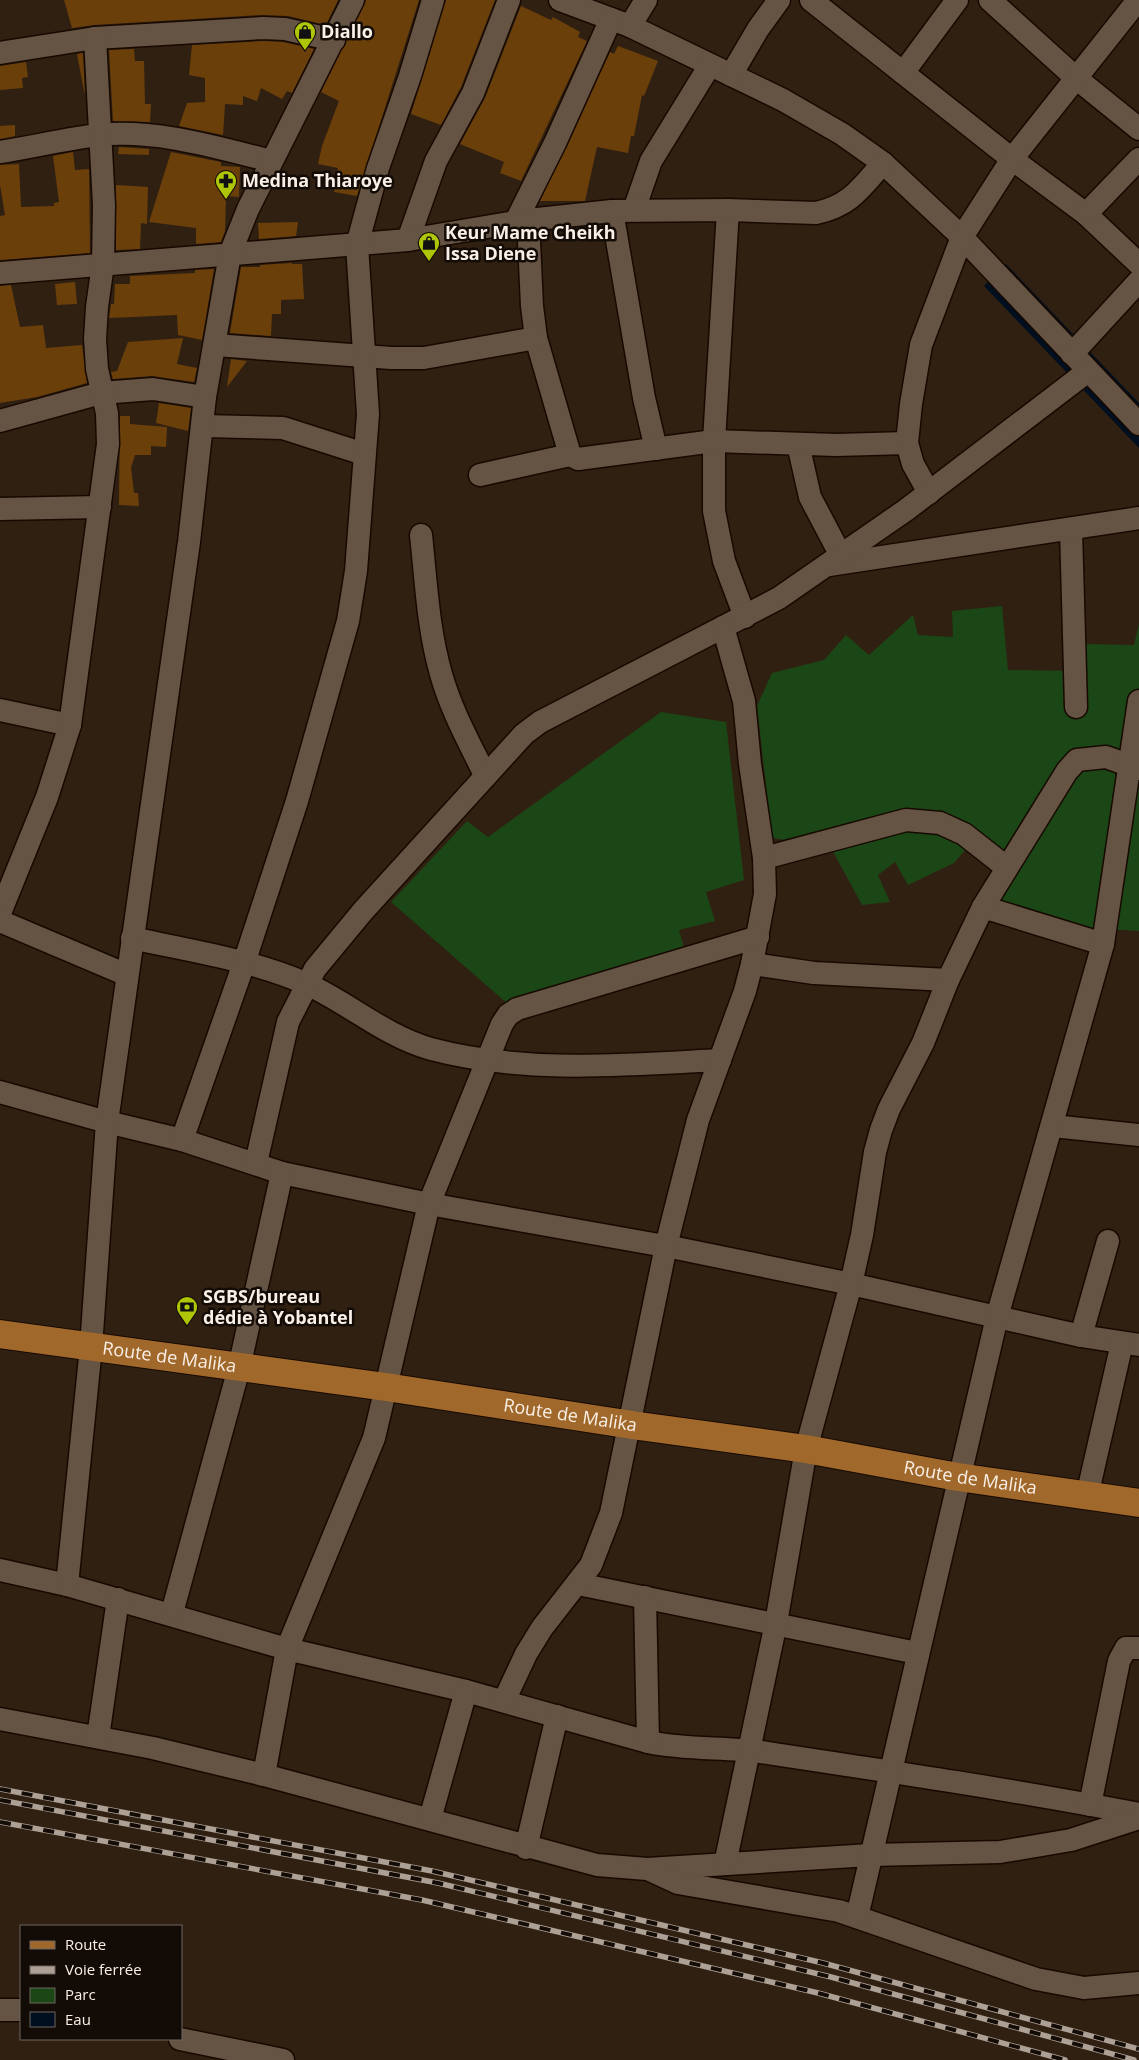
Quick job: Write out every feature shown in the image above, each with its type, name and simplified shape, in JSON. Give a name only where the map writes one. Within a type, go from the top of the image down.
[{"type":"main road","name":"Route de Malika","points":[[0,1334],[386,1387],[628,1425],[806,1449],[958,1477],[1139,1504]]},
{"type":"street","points":[[67,1584],[91,1347],[107,1122],[121,1036],[132,938],[189,542],[205,397],[230,254],[236,234],[271,161],[353,0]]},
{"type":"street","points":[[182,1140],[244,963],[297,801],[348,621],[356,571],[368,414],[357,244],[378,168],[407,85],[433,0]]},
{"type":"street","points":[[408,240],[436,161],[473,93],[509,0]]},
{"type":"street","points":[[560,0],[620,23],[710,64],[810,114],[883,163],[962,237],[1139,424]]},
{"type":"street","points":[[570,456],[536,338],[521,222],[555,143],[620,23],[646,0]]},
{"type":"street","points":[[731,75],[758,29],[779,0]]},
{"type":"street","points":[[811,0],[1086,214],[1139,264]]},
{"type":"street","points":[[903,73],[957,0]]},
{"type":"street","points":[[990,0],[1076,78],[1139,129]]},
{"type":"street","points":[[929,493],[914,464],[907,443],[910,404],[921,345],[962,237],[1012,158],[1138,0]]},
{"type":"street","points":[[0,53],[95,38],[263,28],[285,29],[334,40]]},
{"type":"street","points":[[0,913],[47,797],[70,725],[108,444],[107,413],[101,393],[95,339],[103,264],[104,205],[95,38]]},
{"type":"street","points":[[634,210],[651,161],[710,64]]},
{"type":"street","points":[[0,152],[99,135],[151,136],[182,140],[271,161]]},
{"type":"street","points":[[1086,214],[1139,159]]},
{"type":"street","points":[[0,273],[408,240],[521,222],[612,211],[728,210],[816,213],[830,210],[851,199],[883,163]]},
{"type":"street","points":[[728,210],[714,441],[714,510],[724,561],[744,617]]},
{"type":"street","points":[[612,211],[644,398],[656,448]]},
{"type":"street","points":[[1072,354],[1139,281]]},
{"type":"street","points":[[215,344],[364,356],[424,358],[536,338]]},
{"type":"street","points":[[256,1164],[288,1022],[315,969],[363,911],[524,734],[540,722],[779,598],[929,493],[1088,371]]},
{"type":"street","points":[[0,421],[101,393],[153,389],[205,397]]},
{"type":"street","points":[[203,426],[283,428],[364,454]]},
{"type":"street","points":[[480,475],[570,456],[578,459],[714,441],[798,444],[907,443]]},
{"type":"street","points":[[798,444],[810,497],[833,560]]},
{"type":"street","points":[[0,509],[100,507]]},
{"type":"street","points":[[833,560],[1139,518]]},
{"type":"street","points":[[1071,528],[1076,707]]},
{"type":"street","points":[[421,535],[434,643],[441,675],[455,714],[485,775]]},
{"type":"street","points":[[504,1701],[526,1654],[542,1628],[578,1584],[598,1552],[611,1513],[666,1246],[698,1120],[752,964],[758,937],[765,894],[764,858],[750,764],[744,701],[723,627]]},
{"type":"street","points":[[857,1917],[917,1652],[997,1317],[1104,944],[1134,768],[1139,701]]},
{"type":"street","points":[[0,710],[70,725]]},
{"type":"street","points":[[725,1864],[776,1623],[806,1449],[851,1284],[881,1130],[983,907],[1067,771],[1077,760],[1106,757],[1134,768]]},
{"type":"street","points":[[764,858],[906,820],[940,823],[956,830],[1006,868]]},
{"type":"street","points":[[983,907],[1104,944]]},
{"type":"street","points":[[0,921],[127,975]]},
{"type":"street","points":[[264,1775],[287,1649],[374,1438],[429,1204],[502,1024],[517,1009],[758,937]]},
{"type":"street","points":[[132,938],[244,963],[306,984],[343,1003],[403,1040],[431,1049],[486,1061],[534,1065],[609,1066],[720,1060]]},
{"type":"street","points":[[752,964],[814,973],[948,980]]},
{"type":"street","points":[[0,1092],[107,1122],[182,1140],[282,1173],[429,1204],[666,1246],[851,1284],[1081,1336],[1130,1344],[1087,1496]]},
{"type":"street","points":[[1053,1126],[1139,1136]]},
{"type":"street","points":[[172,1614],[239,1368],[282,1173]]},
{"type":"street","points":[[1081,1336],[1108,1241]]},
{"type":"street","points":[[0,1570],[67,1584],[287,1649],[466,1691],[670,1747],[750,1751],[890,1771],[1139,1814]]},
{"type":"street","points":[[578,1584],[917,1652]]},
{"type":"street","points":[[645,1597],[648,1742]]},
{"type":"street","points":[[98,1737],[118,1599]]},
{"type":"street","points":[[1090,1805],[1119,1661],[1126,1648],[1139,1648]]},
{"type":"street","points":[[430,1819],[466,1691]]},
{"type":"street","points":[[526,1848],[557,1716]]},
{"type":"street","points":[[0,1719],[154,1748],[264,1775],[430,1819],[526,1848],[597,1865],[647,1869],[870,1855],[978,1853],[1021,1850],[1071,1840],[1139,1818]]},
{"type":"street","points":[[647,1869],[678,1883],[839,1911],[1036,1979],[1084,1988],[1139,1983]]},
{"type":"street","points":[[0,2010],[20,2010]]},
{"type":"street","points":[[182,2039],[283,2060]]},
{"type":"green space","points":[[1002,606],[1008,670],[1078,671],[1085,644],[1134,645],[1139,624],[1139,931],[1091,928],[985,899],[1008,855],[978,835],[954,863],[908,885],[895,862],[878,875],[890,902],[862,905],[830,846],[772,838],[757,706],[772,673],[824,660],[846,635],[869,655],[913,615],[918,635],[953,637],[952,611]]},
{"type":"green space","points":[[661,712],[726,722],[744,880],[706,892],[715,921],[679,930],[684,948],[509,1005],[391,902],[467,821],[488,837]]},
{"type":"water","points":[[1006,264],[1139,403],[1139,448],[984,286]]},
{"type":"building","points":[[64,0],[338,0],[326,25],[288,16],[262,15],[72,28]]},
{"type":"building","points":[[366,0],[419,0],[357,196],[334,192],[338,168],[318,164],[322,146],[339,101],[321,92]]},
{"type":"building","points":[[446,0],[495,0],[461,87],[441,125],[411,114]]},
{"type":"building","points":[[521,6],[551,20],[553,17],[580,32],[578,37],[587,41],[521,181],[500,173],[504,162],[460,144],[485,98]]},
{"type":"building","points":[[263,41],[283,42],[314,49],[292,93],[287,91],[282,99],[261,88],[257,101],[243,96],[243,105],[225,104],[223,135],[179,126],[187,103],[205,102],[205,78],[189,75],[192,45]]},
{"type":"building","points":[[618,46],[658,61],[644,96],[642,95],[634,136],[631,136],[628,153],[597,147],[585,201],[540,201],[610,52],[614,54]]},
{"type":"building","points":[[134,49],[135,61],[144,61],[145,104],[151,104],[150,122],[113,121],[109,50]]},
{"type":"building","points":[[83,53],[85,96],[77,54]]},
{"type":"building","points":[[26,62],[28,77],[22,78],[23,88],[0,90],[0,66]]},
{"type":"building","points":[[15,125],[15,136],[0,139],[0,126]]},
{"type":"building","points":[[119,147],[149,149],[149,155],[118,154]]},
{"type":"building","points":[[73,152],[75,170],[89,169],[90,253],[0,260],[0,216],[5,215],[0,185],[0,165],[19,164],[21,207],[54,206],[54,203],[59,202],[53,156]]},
{"type":"building","points":[[171,152],[221,162],[221,166],[240,167],[239,197],[226,196],[225,231],[221,242],[196,244],[196,228],[149,222]]},
{"type":"building","points":[[116,185],[148,187],[147,224],[141,223],[140,249],[116,250]]},
{"type":"building","points":[[298,222],[296,236],[259,239],[258,223]]},
{"type":"building","points":[[302,264],[304,299],[281,300],[281,314],[272,314],[271,336],[230,333],[241,267]]},
{"type":"building","points":[[214,269],[202,340],[178,335],[177,315],[109,318],[111,304],[114,304],[115,284],[130,284],[130,276],[195,273],[195,270]]},
{"type":"building","points":[[75,282],[77,304],[57,305],[55,284]]},
{"type":"building","points":[[11,285],[20,327],[43,325],[46,348],[82,345],[87,383],[37,397],[0,403],[0,286]]},
{"type":"building","points":[[183,338],[177,364],[197,368],[194,382],[152,376],[113,379],[111,372],[117,371],[128,342]]},
{"type":"building","points":[[231,359],[247,361],[227,387]]},
{"type":"building","points":[[159,403],[191,408],[188,431],[156,423]]},
{"type":"building","points":[[120,416],[130,416],[130,424],[167,427],[166,447],[151,446],[151,455],[135,455],[131,468],[134,493],[138,493],[139,506],[119,505]]},
{"type":"railway","points":[[0,1789],[432,1871],[823,1963],[1139,2049]]},
{"type":"railway","points":[[0,1800],[438,1883],[831,1977],[1134,2060]]},
{"type":"railway","points":[[0,1822],[422,1900],[818,1993],[1065,2060]]},
{"type":"place","name":"Diallo","points":[[305,51]]},
{"type":"place","name":"Medina Thiaroye","points":[[226,200]]},
{"type":"place","name":"Keur Mame Cheikh Issa Diene","points":[[429,262]]},
{"type":"place","name":"SGBS/bureau dédie à Yobantel","points":[[187,1326]]}]
